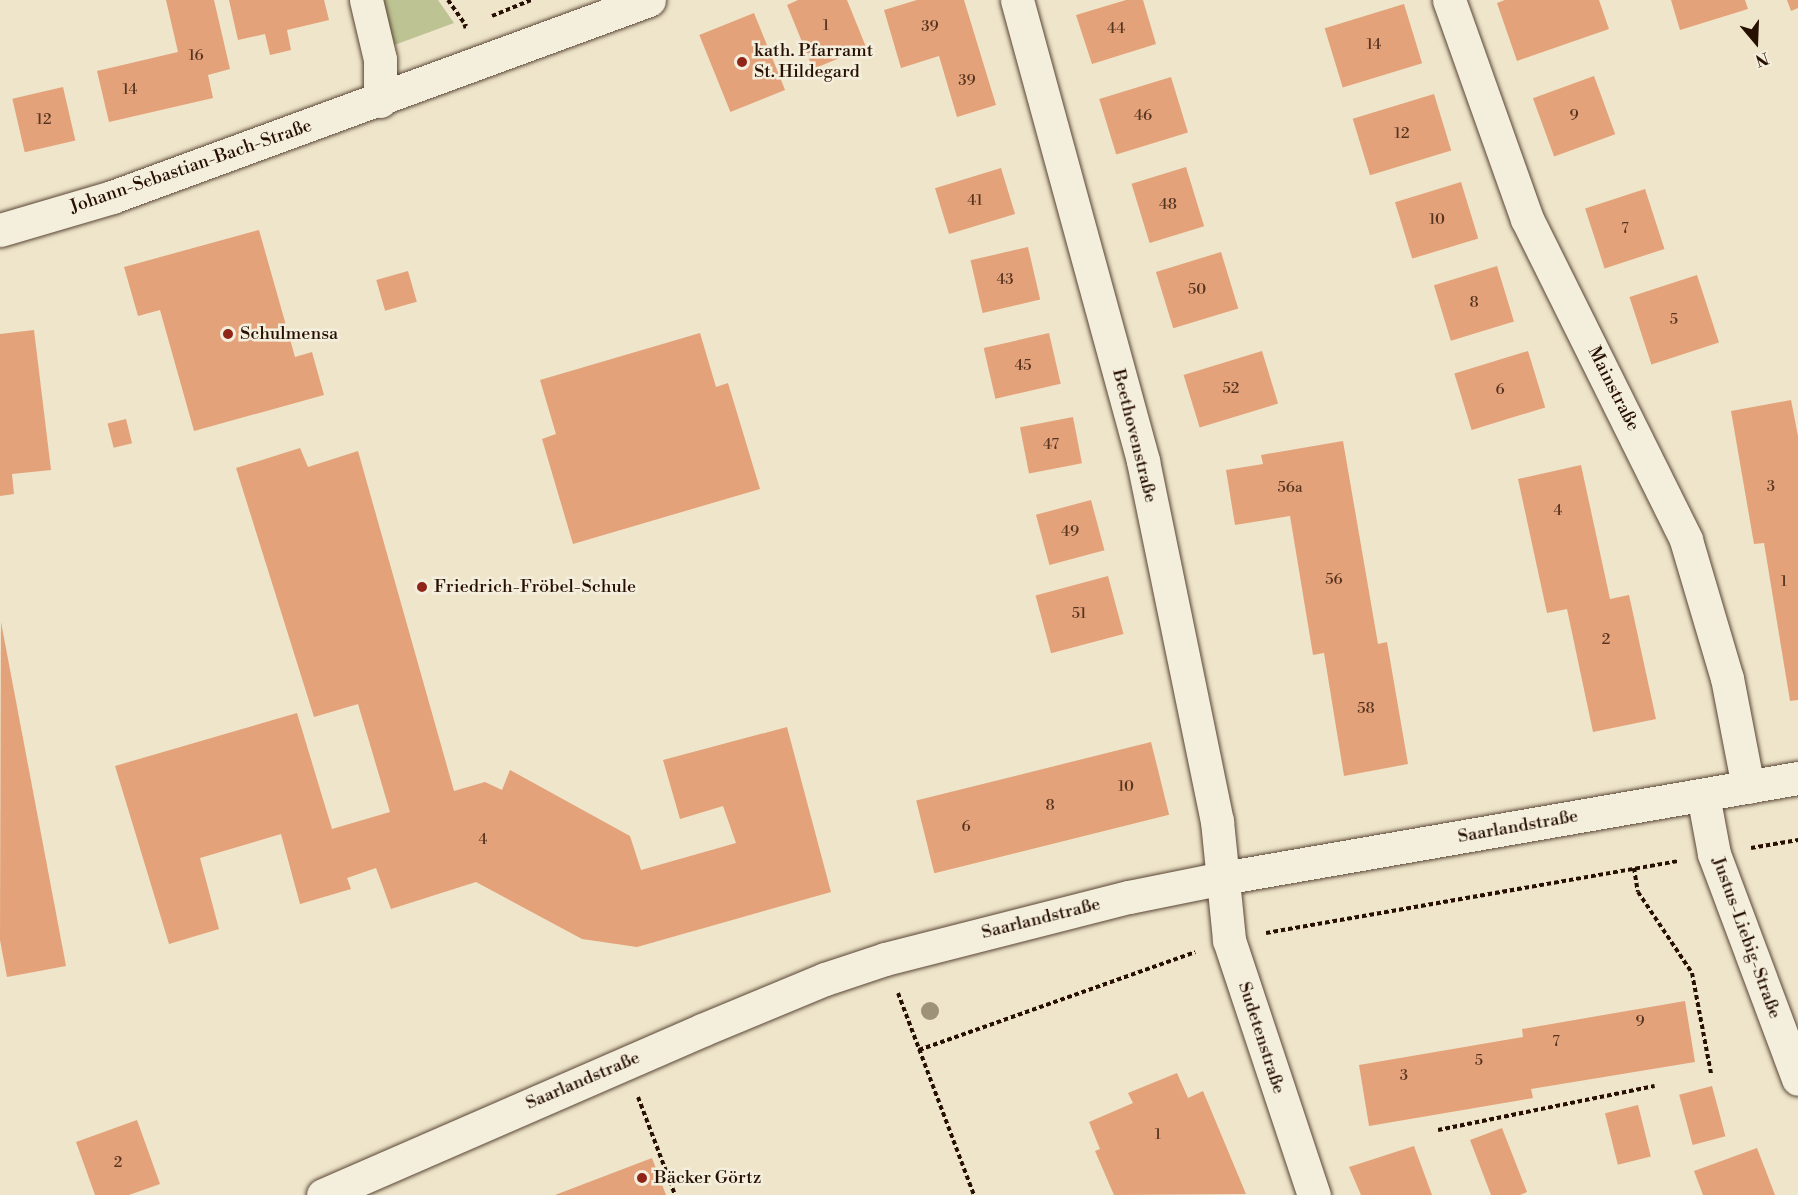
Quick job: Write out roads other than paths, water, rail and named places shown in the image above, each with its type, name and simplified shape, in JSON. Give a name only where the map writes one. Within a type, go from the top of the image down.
[{"type":"street","points":[[366,0],[380,59],[380,101]]},
{"type":"street","name":"Johann-Sebastian-Bach-Straße","points":[[0,230],[112,198],[649,0]]},
{"type":"street","name":"Beethovenstraße","points":[[1017,0],[1143,461],[1217,821],[1223,878]]},
{"type":"street","name":"Mainstraße","points":[[1449,0],[1527,219],[1686,540],[1727,678],[1748,787]]},
{"type":"street","name":"Saarlandstraße","points":[[323,1195],[625,1062],[825,979],[885,958],[1130,897],[1223,878],[1798,778]]},
{"type":"street","name":"Justus-Liebig-Straße","points":[[1703,795],[1714,854],[1798,1079]]},
{"type":"street","name":"Sudetenstraße","points":[[1223,878],[1229,940],[1314,1195]]},
{"type":"place","name":"kath. Pfarramt St. Hildegard","points":[[742,62]]},
{"type":"place","name":"Schulmensa","points":[[228,334]]},
{"type":"place","name":"Friedrich-Fröbel-Schule","points":[[422,587]]},
{"type":"place","name":"Bäcker Görtz","points":[[642,1178]]}]
